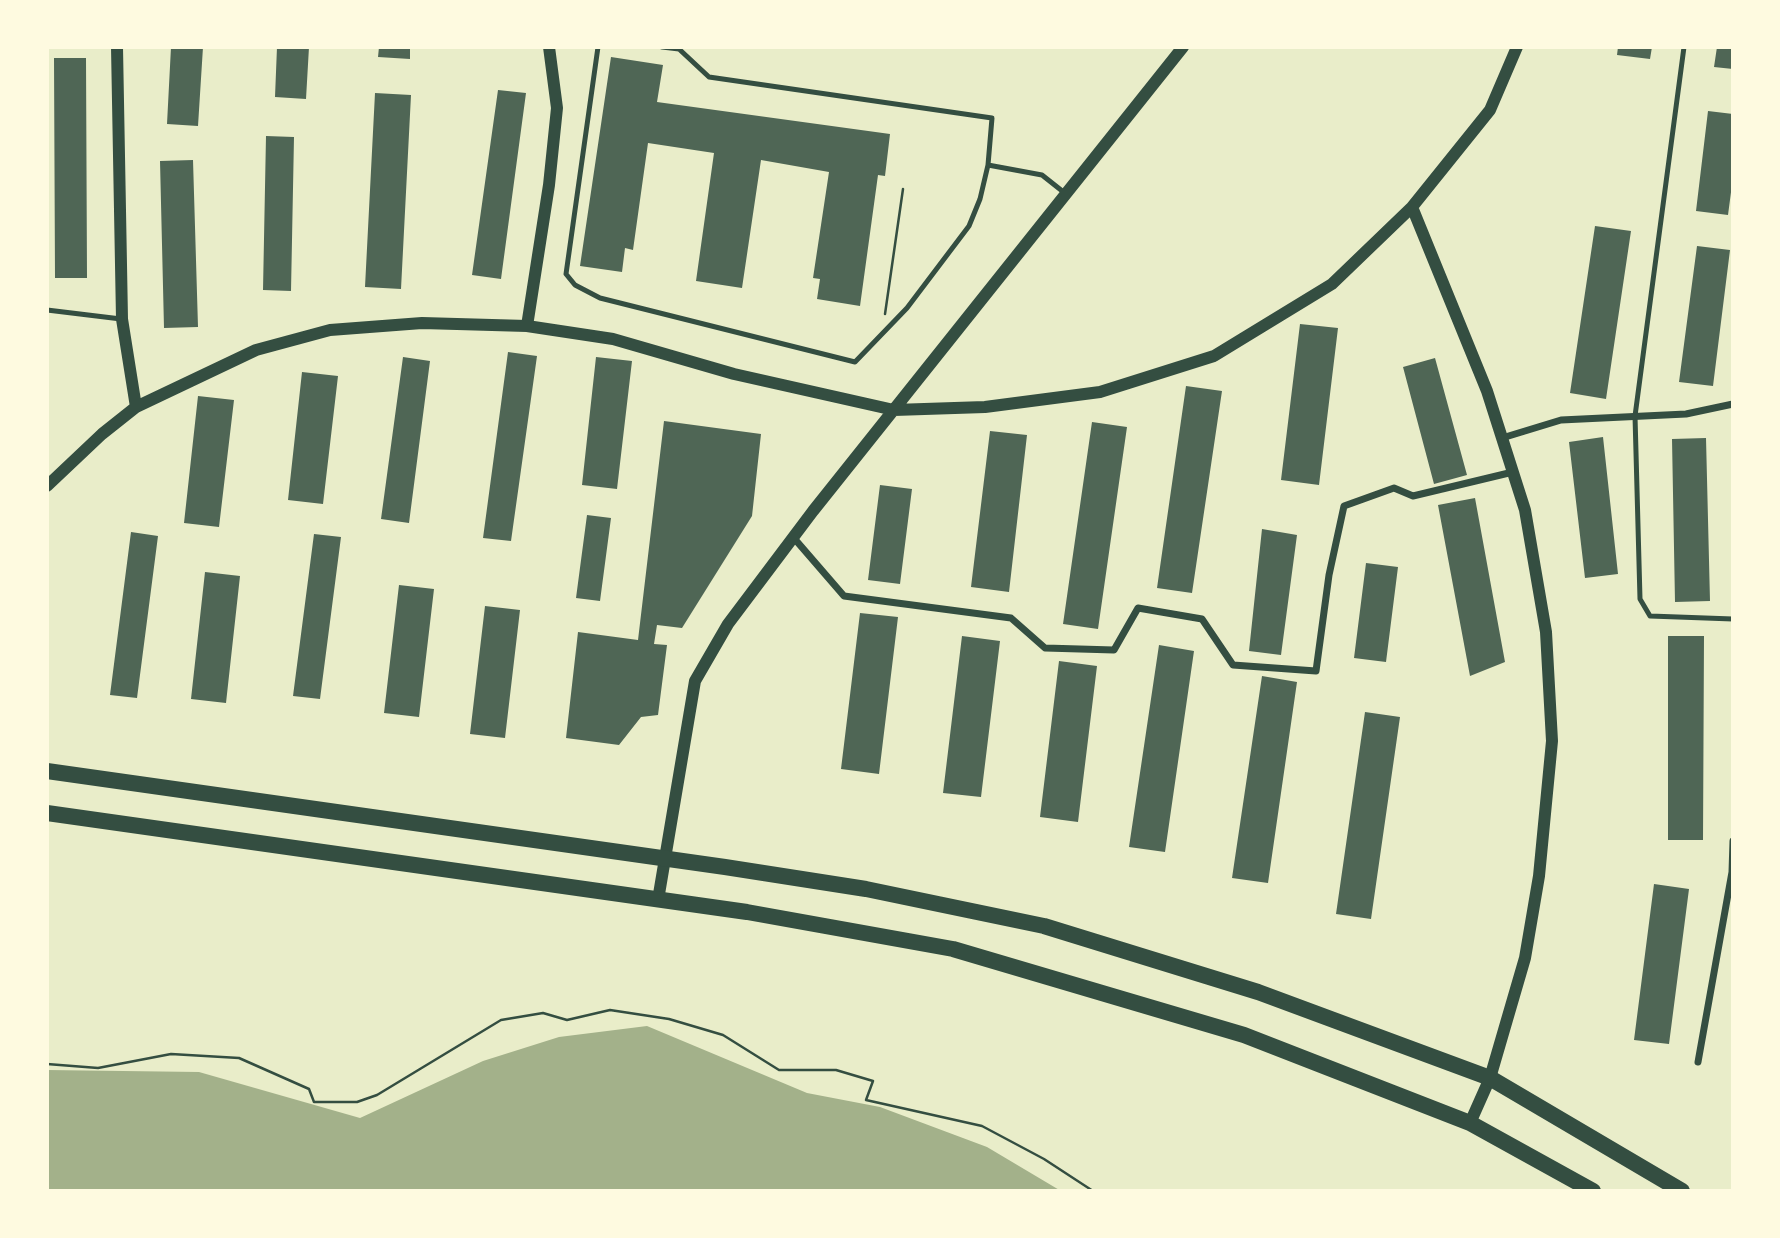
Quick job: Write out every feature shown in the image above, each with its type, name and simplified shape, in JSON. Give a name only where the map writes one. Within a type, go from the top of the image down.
[{"type":"main road","points":[[47,771],[667,858],[866,889],[1044,926],[1258,992],[1490,1078],[1682,1191]]},
{"type":"main road","points":[[47,813],[658,900],[953,950],[1244,1035],[1470,1123],[1593,1191]]},
{"type":"street","points":[[117,47],[122,319],[136,407]]},
{"type":"street","points":[[527,326],[549,185],[557,108],[549,47]]},
{"type":"street","points":[[658,900],[695,681],[728,624],[793,537],[1183,47]]},
{"type":"street","points":[[47,486],[102,434],[136,407],[256,350],[330,330],[422,323],[527,326],[613,339],[734,374],[894,410],[985,407],[1100,392],[1214,356],[1332,284],[1412,207],[1490,110],[1517,47]]},
{"type":"street","points":[[1412,207],[1487,391],[1525,510],[1546,632],[1552,741],[1539,876],[1525,958],[1490,1078],[1470,1123]]},
{"type":"street","points":[[1502,438],[1561,420],[1685,414],[1733,404]]},
{"type":"street","points":[[793,537],[844,596],[1011,618],[1045,648],[1114,650],[1138,608],[1202,619],[1233,665],[1316,671],[1329,575],[1344,506],[1394,488],[1413,496],[1513,472]]},
{"type":"street","points":[[1698,1062],[1732,872],[1733,841]]},
{"type":"lane","points":[[598,47],[566,274],[575,285],[600,298],[855,362],[907,308],[968,226],[980,199],[988,165],[992,118],[709,77],[679,49],[662,47]]},
{"type":"lane","points":[[1684,47],[1634,416],[1640,599],[1650,616],[1733,619]]},
{"type":"lane","points":[[988,165],[1042,175],[1066,194]]},
{"type":"lane","points":[[47,310],[122,319]]},
{"type":"path","points":[[882,335],[903,189]]},
{"type":"path","points":[[47,1064],[98,1068],[171,1054],[239,1058],[309,1089],[314,1102],[357,1102],[377,1094],[501,1020],[543,1013],[567,1020],[610,1010],[669,1019],[723,1035],[779,1070],[836,1070],[873,1081],[866,1100],[982,1126],[1044,1159],[1093,1191]]},
{"type":"shaded area","points":[[647,1026],[807,1093],[880,1107],[987,1147],[1061,1191],[47,1191],[47,1070],[199,1072],[360,1118],[483,1061],[559,1037]]},
{"type":"building","points":[[171,47],[203,47],[198,126],[167,124]]},
{"type":"building","points":[[277,47],[309,47],[306,99],[275,97]]},
{"type":"building","points":[[379,47],[410,47],[410,59],[378,57]]},
{"type":"building","points":[[1618,47],[1652,47],[1650,59],[1617,55]]},
{"type":"building","points":[[1717,47],[1733,47],[1733,69],[1714,67]]},
{"type":"building","points":[[611,57],[663,65],[657,102],[890,134],[885,176],[878,175],[860,306],[817,299],[820,279],[813,278],[829,172],[761,160],[742,288],[696,281],[714,153],[648,143],[633,250],[625,248],[622,272],[580,266]]},
{"type":"building","points":[[54,58],[86,58],[87,278],[55,278]]},
{"type":"building","points":[[498,90],[526,93],[501,279],[472,275]]},
{"type":"building","points":[[375,93],[411,95],[401,289],[365,287]]},
{"type":"building","points":[[1708,111],[1733,114],[1733,177],[1728,215],[1696,211]]},
{"type":"building","points":[[266,136],[294,137],[291,291],[263,290]]},
{"type":"building","points":[[193,160],[198,327],[164,328],[160,161]]},
{"type":"building","points":[[1595,226],[1631,231],[1606,399],[1570,393]]},
{"type":"building","points":[[1697,246],[1730,250],[1713,386],[1679,382]]},
{"type":"building","points":[[1300,324],[1338,328],[1319,485],[1281,480]]},
{"type":"building","points":[[508,352],[537,356],[511,541],[483,538]]},
{"type":"building","points":[[403,357],[430,361],[409,523],[381,519]]},
{"type":"building","points":[[596,357],[632,361],[617,489],[582,485]]},
{"type":"building","points":[[1435,358],[1467,475],[1434,484],[1403,367]]},
{"type":"building","points":[[302,372],[338,376],[323,504],[288,500]]},
{"type":"building","points":[[1186,386],[1222,391],[1192,593],[1157,588]]},
{"type":"building","points":[[198,396],[234,400],[219,527],[184,523]]},
{"type":"building","points":[[664,421],[761,434],[752,516],[682,628],[657,625],[654,644],[667,645],[658,715],[641,717],[619,745],[566,738],[578,632],[638,640]]},
{"type":"building","points":[[1092,422],[1127,427],[1098,629],[1063,624]]},
{"type":"building","points":[[990,431],[1027,435],[1009,592],[971,587]]},
{"type":"building","points":[[1603,437],[1618,574],[1585,578],[1569,442]]},
{"type":"building","points":[[1706,438],[1710,601],[1675,602],[1672,439]]},
{"type":"building","points":[[880,485],[912,489],[900,584],[868,580]]},
{"type":"building","points":[[1475,498],[1505,662],[1470,676],[1438,505]]},
{"type":"building","points":[[587,515],[611,518],[600,601],[576,598]]},
{"type":"building","points":[[1262,529],[1297,535],[1281,655],[1249,651]]},
{"type":"building","points":[[131,532],[158,536],[137,698],[110,695]]},
{"type":"building","points":[[314,534],[341,537],[320,699],[293,696]]},
{"type":"building","points":[[1366,563],[1398,567],[1386,662],[1354,658]]},
{"type":"building","points":[[205,572],[240,576],[226,703],[191,699]]},
{"type":"building","points":[[399,585],[434,589],[419,717],[384,713]]},
{"type":"building","points":[[485,606],[520,610],[505,738],[470,734]]},
{"type":"building","points":[[860,613],[898,617],[879,774],[841,769]]},
{"type":"building","points":[[962,636],[1000,641],[981,797],[943,793]]},
{"type":"building","points":[[1668,636],[1704,636],[1703,840],[1668,840]]},
{"type":"building","points":[[1159,645],[1194,651],[1165,852],[1129,847]]},
{"type":"building","points":[[1059,661],[1097,666],[1078,822],[1040,817]]},
{"type":"building","points":[[1262,676],[1297,682],[1268,883],[1232,878]]},
{"type":"building","points":[[1365,712],[1400,717],[1371,919],[1336,914]]},
{"type":"building","points":[[1654,884],[1689,889],[1669,1044],[1634,1040]]}]
